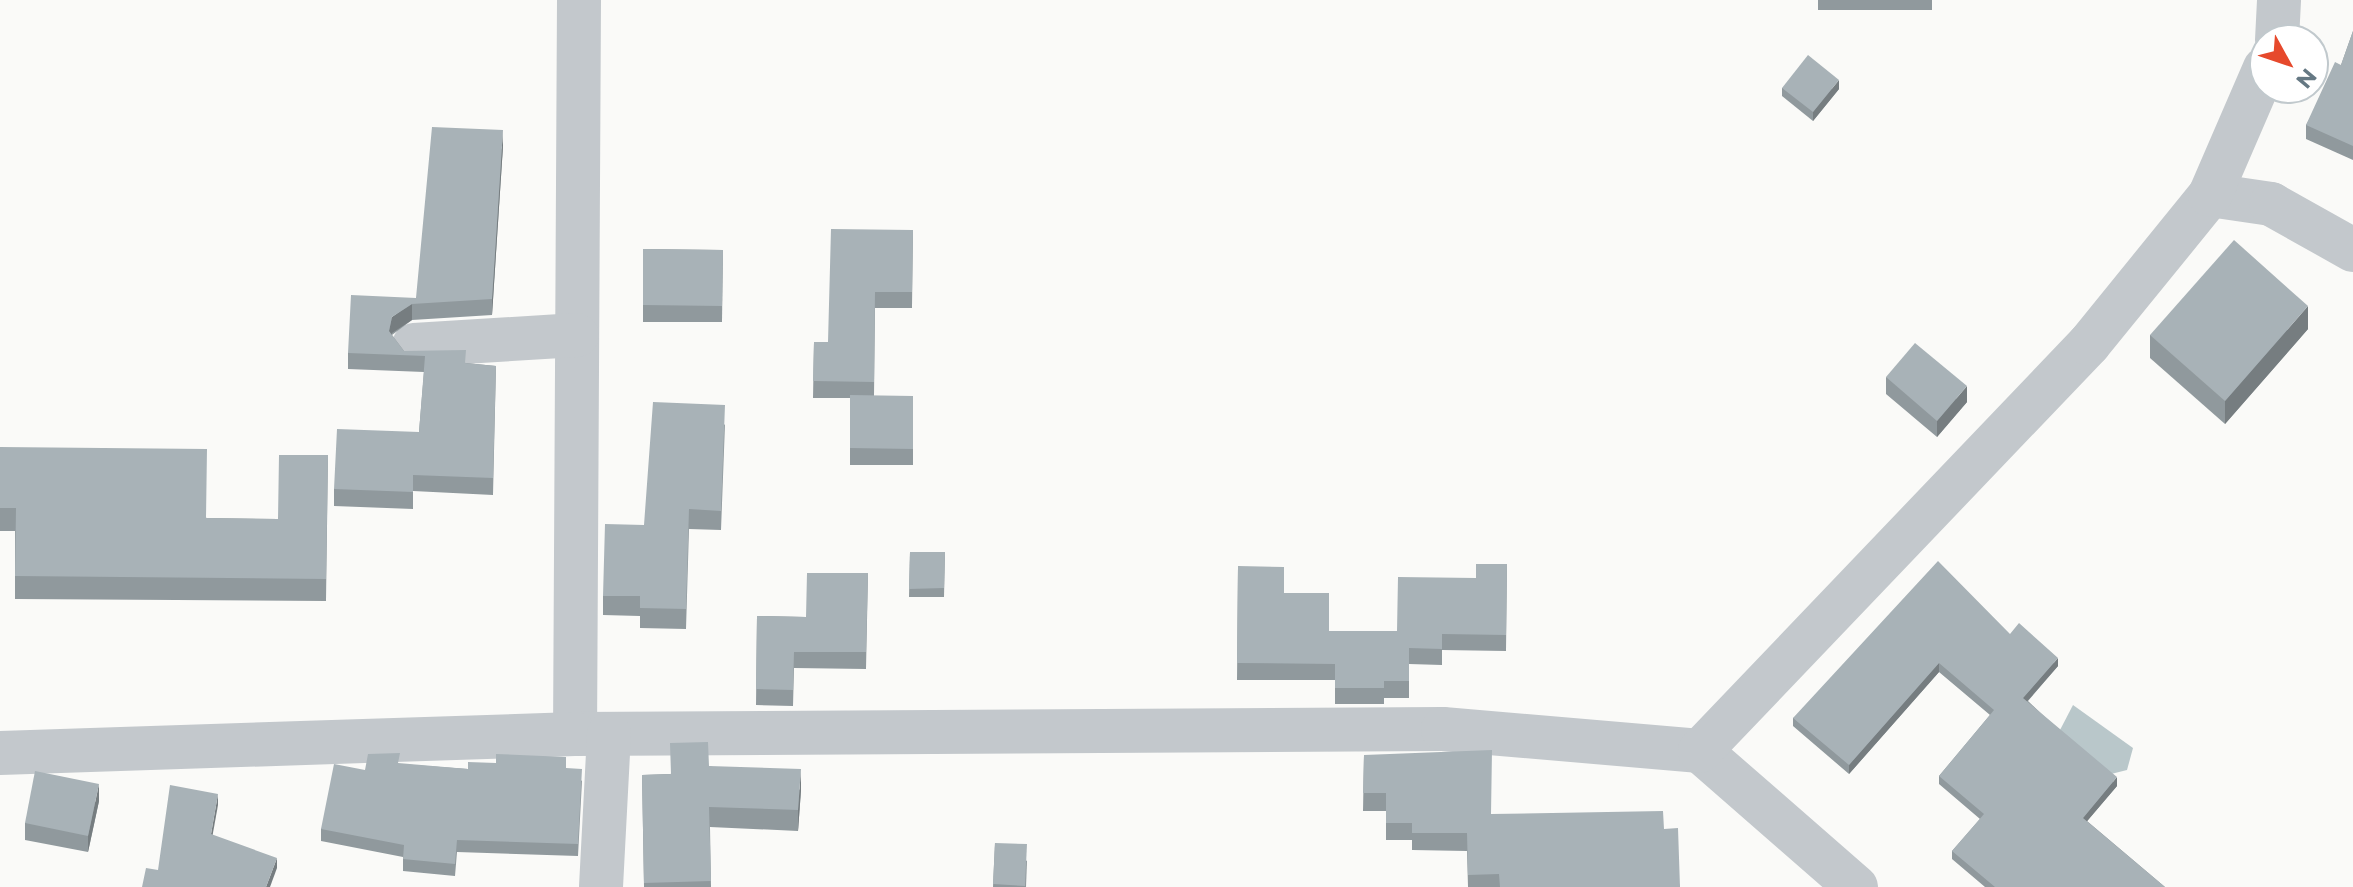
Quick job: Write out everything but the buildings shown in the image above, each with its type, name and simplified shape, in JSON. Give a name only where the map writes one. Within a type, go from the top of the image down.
[{"type":"street","points":[[579,0],[577,335],[601,887]]},
{"type":"street","points":[[2278,24],[2279,0]]},
{"type":"street","points":[[1700,751],[2089,344],[2210,195],[2249,104]]},
{"type":"street","points":[[2210,195],[2271,204],[2353,250]]},
{"type":"street","points":[[414,345],[577,335]]},
{"type":"street","points":[[0,753],[592,734],[1443,729],[1700,751],[1856,887]]},
{"type":"shaded area","points":[[2073,705],[2133,748],[2127,770],[2111,774],[2060,730]]}]
